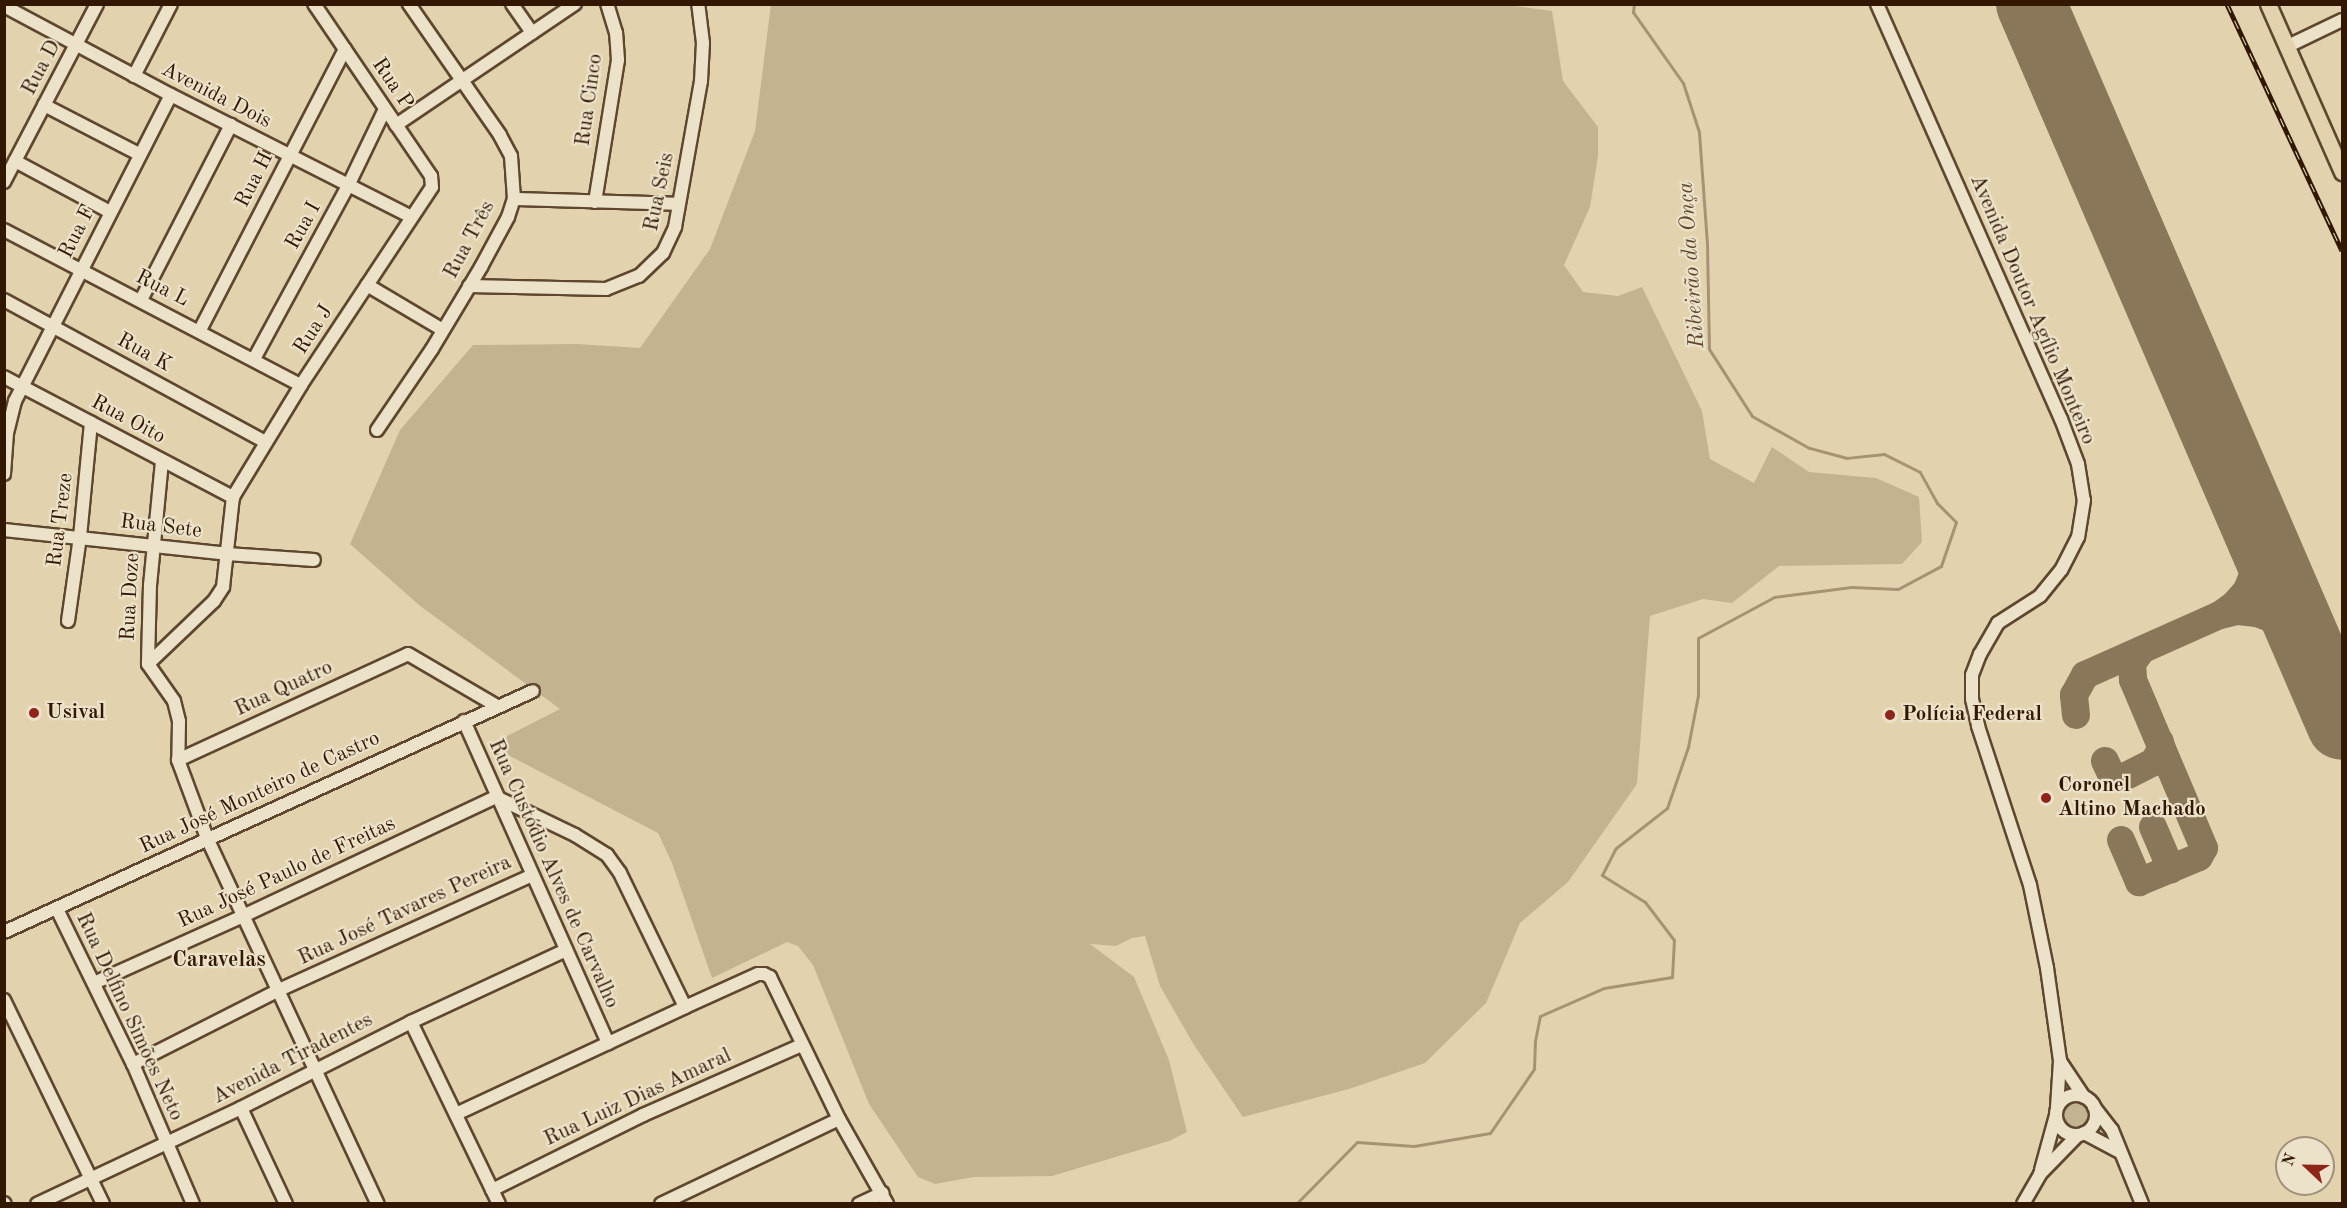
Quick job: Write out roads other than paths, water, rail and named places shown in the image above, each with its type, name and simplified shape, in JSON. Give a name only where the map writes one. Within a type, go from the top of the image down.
[{"type":"main road","points":[[2268,4],[2341,165]]},
{"type":"street","name":"Rua D","points":[[4,182],[97,4]]},
{"type":"street","points":[[134,76],[171,4]]},
{"type":"street","name":"Rua P","points":[[314,4],[431,176],[432,187]]},
{"type":"street","name":"Rua Três","points":[[377,430],[469,286],[508,217],[514,199],[511,156],[500,135],[409,4]]},
{"type":"street","points":[[512,4],[532,33]]},
{"type":"street","points":[[396,125],[575,4]]},
{"type":"street","name":"Rua Cinco","points":[[595,202],[618,60],[616,33],[607,4]]},
{"type":"street","name":"Rua Seis","points":[[469,286],[593,289],[622,284],[646,270],[668,246],[678,204],[703,60],[704,42],[698,4]]},
{"type":"street","name":"Avenida Doutor Agílio Monteiro","points":[[1877,4],[2061,419],[2078,464],[2084,500],[2078,537],[2061,570],[2040,596],[1998,623],[1980,654],[1972,675],[1972,699],[1994,779],[2030,885],[2047,968],[2060,1061],[2056,1111],[2040,1174]]},
{"type":"street","name":"Avenida Dois","points":[[4,6],[134,76],[411,217]]},
{"type":"street","points":[[2286,47],[2343,20]]},
{"type":"street","name":"Rua H","points":[[200,330],[345,49]]},
{"type":"street","name":"Rua F","points":[[4,474],[7,433],[15,401],[171,95]]},
{"type":"street","points":[[44,105],[139,154]]},
{"type":"street","name":"Rua I","points":[[254,359],[348,186],[385,109]]},
{"type":"street","points":[[141,300],[231,125]]},
{"type":"street","points":[[15,161],[110,212]]},
{"type":"street","name":"Rua J","points":[[233,497],[301,385],[432,187]]},
{"type":"street","points":[[514,199],[678,204]]},
{"type":"street","name":"Rua L","points":[[4,230],[200,330],[301,385]]},
{"type":"street","points":[[367,285],[442,330]]},
{"type":"street","name":"Rua K","points":[[4,300],[265,442]]},
{"type":"street","name":"Rua Oito","points":[[4,377],[233,497]]},
{"type":"street","name":"Rua Treze","points":[[68,621],[80,537],[91,423]]},
{"type":"street","name":"Rua Doze","points":[[148,664],[147,642],[153,546],[162,461]]},
{"type":"street","points":[[233,497],[223,587],[214,601],[148,664],[174,701],[178,721],[178,760],[207,838],[378,1203]]},
{"type":"street","name":"Rua Sete","points":[[4,530],[227,554],[314,560]]},
{"type":"street","name":"Rua Quatro","points":[[178,760],[408,654],[497,706]]},
{"type":"street","name":"Rua José Monteiro de Castro","points":[[4,932],[533,691]]},
{"type":"street","name":"Rua Custódio Alves de Carvalho","points":[[464,721],[496,797],[608,1043]]},
{"type":"street","points":[[496,797],[575,835],[607,855],[620,873],[685,1007]]},
{"type":"street","name":"Rua José Paulo de Freitas","points":[[94,983],[496,797]]},
{"type":"street","name":"Rua José Tavares Pereira","points":[[133,1064],[279,990],[532,874]]},
{"type":"street","name":"Rua Delfino Simões Neto","points":[[57,909],[133,1064],[193,1203]]},
{"type":"street","name":"Avenida Tiradentes","points":[[36,1203],[241,1108],[411,1022],[566,950]]},
{"type":"street","points":[[456,1114],[685,1007],[758,974],[764,974],[770,977],[839,1119],[885,1198],[859,1203]]},
{"type":"street","points":[[4,1000],[103,1203]]},
{"type":"street","points":[[411,1022],[499,1203]]},
{"type":"street","name":"Rua Luiz Dias Amaral","points":[[492,1190],[643,1115],[802,1045]]},
{"type":"street","name":"Avenida Doutor Agílio Monteiro","points":[[2060,1061],[2112,1130],[2142,1203]]},
{"type":"street","points":[[2023,1203],[2040,1174],[2081,1134],[2096,1118],[2089,1101],[2072,1095],[2066,1098],[2056,1111],[2057,1121],[2065,1132],[2081,1134],[2120,1152]]},
{"type":"street","points":[[241,1108],[286,1203]]},
{"type":"street","points":[[661,1203],[839,1119]]},
{"type":"waterway","name":"Ribeirão da Onça","points":[[1296,1204],[1357,1142],[1414,1146],[1490,1133],[1534,1069],[1535,1041],[1540,1016],[1604,988],[1672,977],[1674,940],[1645,902],[1602,875],[1616,848],[1667,808],[1688,747],[1698,695],[1698,638],[1774,597],[1851,587],[1898,589],[1941,566],[1956,522],[1937,503],[1920,472],[1884,454],[1847,458],[1809,448],[1752,416],[1709,349],[1707,244],[1699,132],[1683,83],[1633,12],[1634,4]]},
{"type":"railway","points":[[2227,4],[2342,251]]},
{"type":"place","name":"Usival","points":[[34,713]]},
{"type":"place","name":"Polícia Federal","points":[[1890,715]]},
{"type":"place","name":"Coronel Altino Machado","points":[[2046,798]]},
{"type":"district","name":"Caravelas","points":[[219,961]]}]
